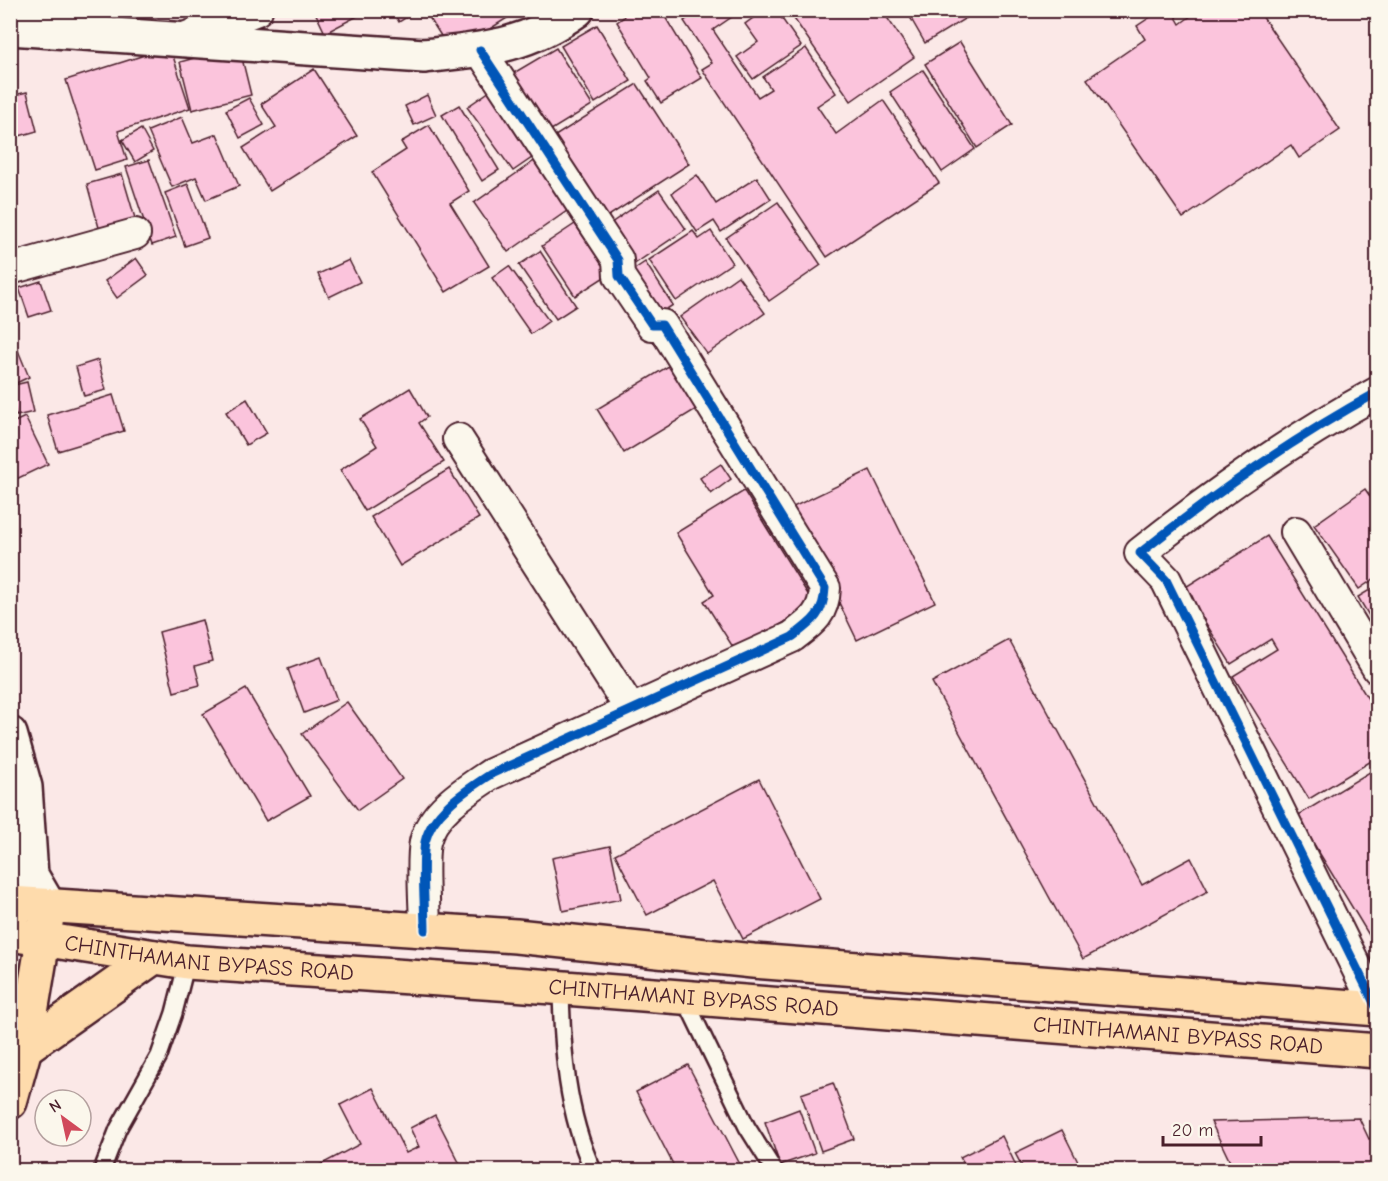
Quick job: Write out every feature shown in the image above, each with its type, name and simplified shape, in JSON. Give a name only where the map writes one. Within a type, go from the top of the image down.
[{"type":"main road","name":"CHINTHAMANI BYPASS ROAD","points":[[10,903],[516,936],[753,961],[1377,1009]]},
{"type":"main road","points":[[10,1102],[25,1048],[49,906]]},
{"type":"main road","name":"CHINTHAMANI BYPASS ROAD","points":[[10,934],[187,963],[684,997],[1377,1051]]},
{"type":"main road","points":[[25,1048],[154,957]]},
{"type":"street","points":[[178,40],[258,10]]},
{"type":"street","points":[[10,28],[424,56],[480,50],[535,36],[577,10]]},
{"type":"street","points":[[425,930],[425,842],[437,820],[456,798],[491,774],[792,637],[817,618],[824,604],[825,588],[662,325],[652,325],[619,276],[618,260],[480,50]]},
{"type":"street","points":[[10,269],[135,234]]},
{"type":"street","points":[[1377,392],[1343,411],[1208,498],[1140,553],[1166,580],[1377,1009]]},
{"type":"street","points":[[458,439],[631,710]]},
{"type":"street","points":[[1296,532],[1377,669]]},
{"type":"street","points":[[10,734],[25,787],[21,886],[49,906]]},
{"type":"lane","points":[[102,1170],[118,1129],[159,1056],[174,1013],[187,963]]},
{"type":"lane","points":[[561,988],[562,1048],[580,1143],[593,1170]]},
{"type":"lane","points":[[684,997],[747,1127],[774,1170]]},
{"type":"building","points":[[136,10],[166,10],[166,13]]},
{"type":"building","points":[[314,10],[369,10],[325,33]]},
{"type":"building","points":[[392,10],[418,10],[399,22]]},
{"type":"building","points":[[513,10],[515,13],[452,53],[425,11]]},
{"type":"building","points":[[620,10],[661,10],[702,78],[661,103],[647,81],[651,78],[617,22],[624,17]]},
{"type":"building","points":[[700,10],[742,10],[713,30],[758,97],[771,89],[763,77],[806,48],[836,93],[817,106],[836,134],[883,100],[939,183],[827,257],[702,69],[712,63],[684,21]]},
{"type":"building","points":[[764,10],[776,10],[801,46],[753,79],[737,57],[758,42],[745,24]]},
{"type":"building","points":[[788,10],[882,10],[914,57],[851,101]]},
{"type":"building","points":[[906,10],[979,10],[925,43]]},
{"type":"building","points":[[1161,10],[1172,10],[1180,24],[1199,10],[1258,10],[1340,130],[1299,158],[1291,145],[1183,218],[1087,79],[1145,39],[1137,26]]},
{"type":"building","points":[[597,25],[631,81],[595,103],[561,46]]},
{"type":"building","points":[[960,42],[1012,125],[977,148],[925,64]]},
{"type":"building","points":[[239,46],[251,95],[192,110],[180,62]]},
{"type":"building","points":[[170,47],[190,108],[118,131],[127,160],[95,170],[66,80]]},
{"type":"building","points":[[556,48],[592,105],[548,132],[512,74]]},
{"type":"building","points":[[314,69],[357,136],[270,191],[243,148],[276,127],[261,104]]},
{"type":"building","points":[[923,70],[975,149],[942,172],[890,92]]},
{"type":"building","points":[[637,84],[689,164],[604,219],[552,138]]},
{"type":"building","points":[[493,89],[539,153],[513,171],[467,107]]},
{"type":"building","points":[[27,92],[37,131],[12,138],[10,96]]},
{"type":"building","points":[[427,95],[436,115],[414,125],[405,106]]},
{"type":"building","points":[[249,98],[264,125],[240,138],[226,110]]},
{"type":"building","points":[[459,105],[499,170],[482,181],[442,115]]},
{"type":"building","points":[[182,117],[193,143],[217,134],[239,186],[206,200],[196,177],[172,187],[148,131]]},
{"type":"building","points":[[429,125],[469,191],[450,203],[489,266],[446,292],[372,172],[406,150],[401,142]]},
{"type":"building","points":[[141,129],[153,151],[135,162],[122,140]]},
{"type":"building","points":[[540,157],[574,206],[508,252],[474,203]]},
{"type":"building","points":[[149,160],[176,237],[152,245],[126,167]]},
{"type":"building","points":[[122,174],[137,225],[101,235],[87,184]]},
{"type":"building","points":[[697,175],[716,204],[757,177],[771,199],[721,232],[714,221],[697,232],[672,193]]},
{"type":"building","points":[[188,184],[208,238],[185,246],[165,193]]},
{"type":"building","points":[[659,190],[686,229],[630,267],[604,228]]},
{"type":"building","points":[[778,202],[821,265],[769,301],[726,238]]},
{"type":"building","points":[[575,224],[609,274],[575,296],[542,246]]},
{"type":"building","points":[[693,231],[699,239],[711,231],[732,263],[676,301],[649,260]]},
{"type":"building","points":[[540,251],[576,306],[556,319],[519,265]]},
{"type":"building","points":[[136,258],[148,275],[117,298],[105,281]]},
{"type":"building","points":[[349,260],[360,282],[329,297],[318,274]]},
{"type":"building","points":[[645,262],[673,305],[653,318],[626,275]]},
{"type":"building","points":[[509,266],[549,321],[531,334],[492,278]]},
{"type":"building","points":[[738,276],[765,313],[707,354],[680,317]]},
{"type":"building","points":[[41,281],[51,310],[29,317],[19,288]]},
{"type":"building","points":[[10,331],[29,377],[14,384],[10,376]]},
{"type":"building","points":[[98,360],[106,390],[84,396],[76,367]]},
{"type":"building","points":[[672,364],[698,408],[624,453],[597,409]]},
{"type":"building","points":[[27,382],[34,412],[16,416],[10,386]]},
{"type":"building","points":[[410,388],[427,417],[419,423],[444,462],[365,511],[340,470],[377,446],[360,419]]},
{"type":"building","points":[[113,395],[124,431],[58,451],[47,415]]},
{"type":"building","points":[[247,399],[267,433],[246,445],[226,412]]},
{"type":"building","points":[[25,417],[48,464],[10,482],[10,424]]},
{"type":"building","points":[[721,464],[731,479],[711,494],[700,478]]},
{"type":"building","points":[[449,469],[479,518],[400,566],[371,517]]},
{"type":"building","points":[[870,470],[935,602],[857,640],[793,507]]},
{"type":"building","points":[[1365,489],[1378,508],[1378,576],[1359,589],[1314,525]]},
{"type":"building","points":[[744,491],[814,604],[736,652],[704,601],[714,595],[676,533]]},
{"type":"building","points":[[1267,536],[1378,715],[1378,757],[1309,799],[1233,676],[1277,649],[1271,639],[1231,664],[1184,588]]},
{"type":"building","points":[[1378,585],[1378,631],[1358,597]]},
{"type":"building","points":[[202,620],[212,661],[195,666],[200,685],[174,692],[159,632]]},
{"type":"building","points":[[1009,640],[1142,885],[1191,858],[1208,891],[1083,959],[932,682]]},
{"type":"building","points":[[321,657],[337,700],[304,713],[288,669]]},
{"type":"building","points":[[246,689],[310,796],[266,821],[203,714]]},
{"type":"building","points":[[347,702],[402,779],[358,810],[302,734]]},
{"type":"building","points":[[1378,767],[1378,950],[1297,816]]},
{"type":"building","points":[[759,779],[820,899],[743,939],[713,881],[647,915],[615,854]]},
{"type":"building","points":[[610,846],[621,899],[563,911],[552,858]]},
{"type":"building","points":[[688,1065],[743,1170],[676,1170],[636,1092]]},
{"type":"building","points":[[833,1083],[854,1139],[821,1151],[801,1094]]},
{"type":"building","points":[[373,1088],[406,1153],[419,1147],[410,1128],[435,1115],[463,1170],[320,1170],[318,1166],[360,1144],[340,1105]]},
{"type":"building","points":[[799,1109],[815,1153],[780,1165],[765,1122]]},
{"type":"building","points":[[1359,1118],[1369,1139],[1378,1135],[1378,1170],[1234,1170],[1211,1122]]},
{"type":"building","points":[[1062,1130],[1082,1170],[1024,1170],[1015,1153]]},
{"type":"building","points":[[1002,1136],[1018,1170],[967,1170],[960,1157]]},
{"type":"cycle path","points":[[425,930],[423,873],[425,842],[435,821],[452,802],[491,774],[792,637],[816,617],[822,605],[825,588],[662,325],[652,325],[619,276],[618,260],[480,50]]},
{"type":"cycle path","points":[[1377,1009],[1166,580],[1140,553],[1256,467],[1316,428],[1378,392]]}]
